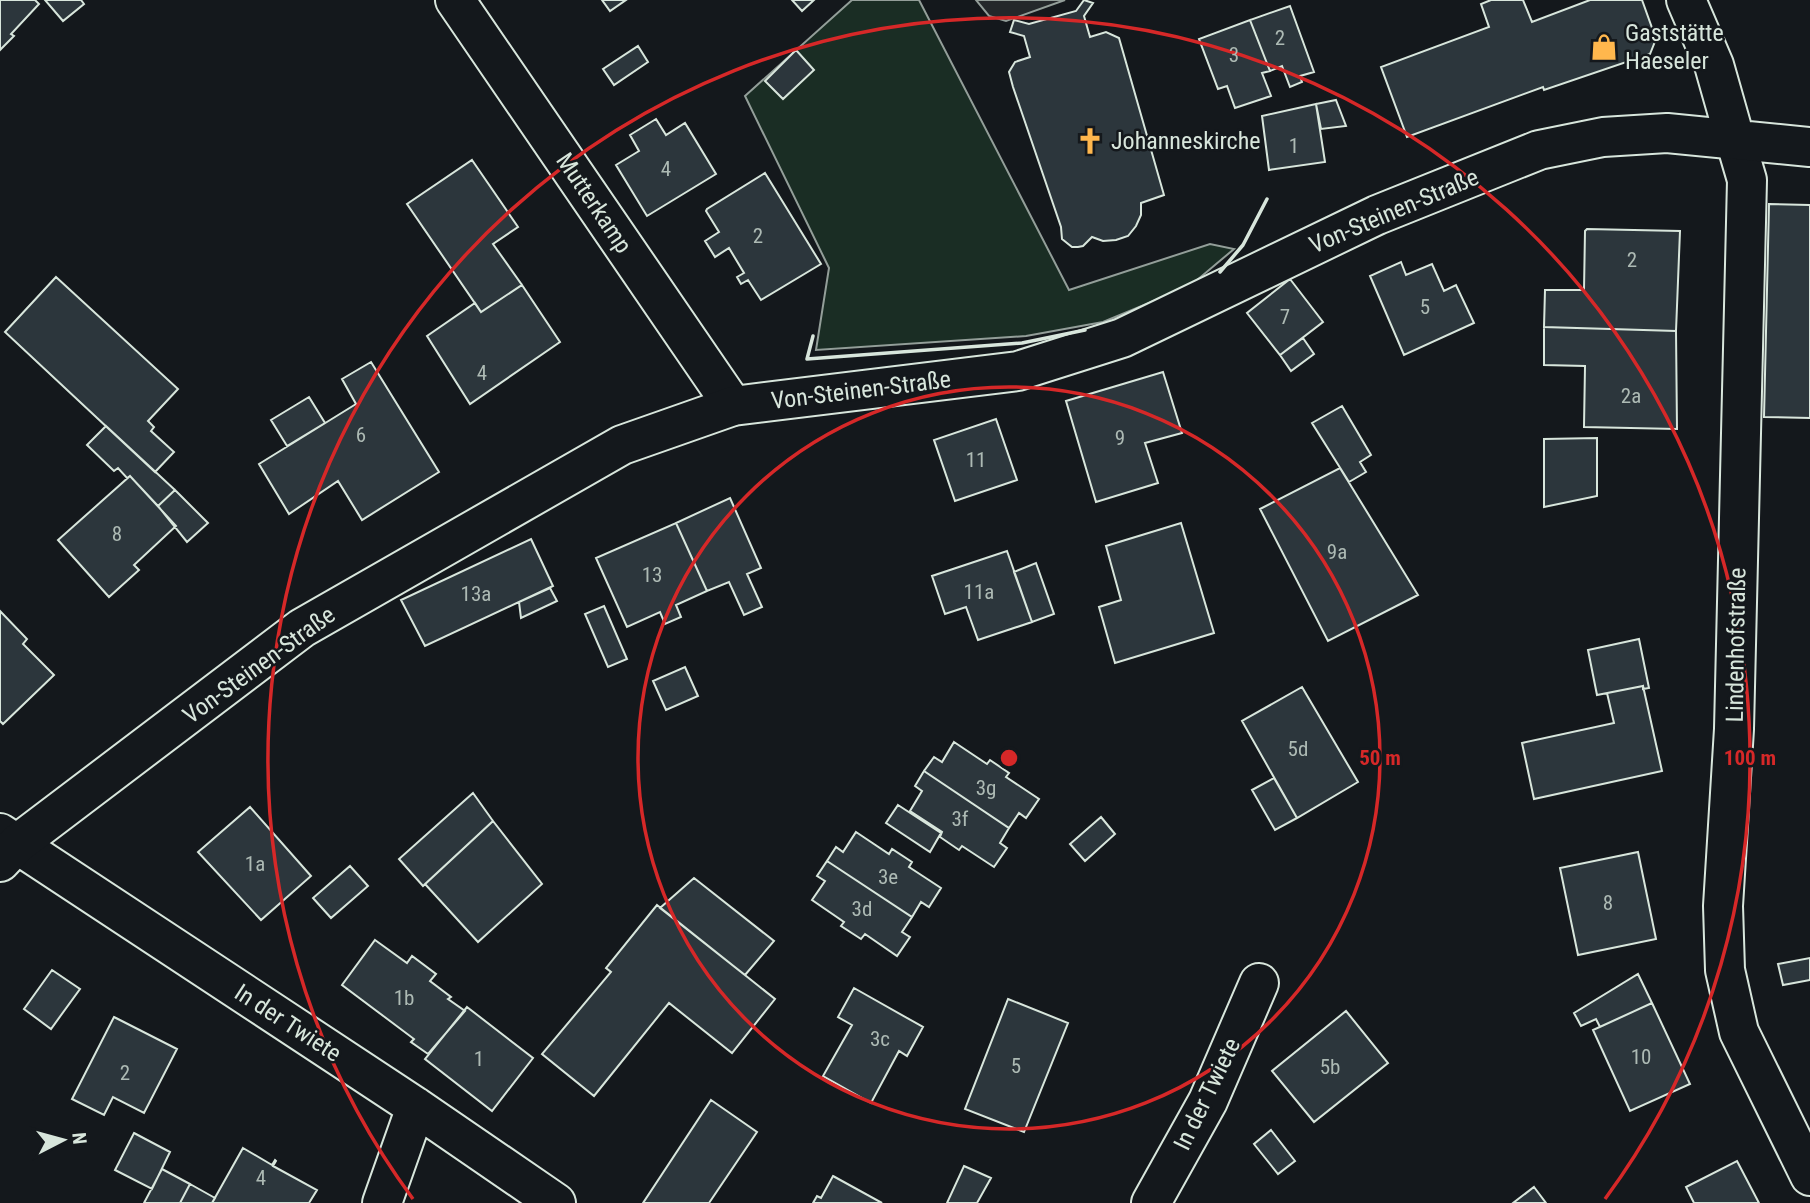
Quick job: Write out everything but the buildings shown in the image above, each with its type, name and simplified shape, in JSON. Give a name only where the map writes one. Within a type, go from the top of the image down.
[{"type":"street","name":"Mutterkamp","points":[[455,0],[733,406]]},
{"type":"street","name":"Lindenhofstraße","points":[[1686,0],[1714,65],[1747,180],[1734,729],[1723,906],[1725,970],[1739,1031],[1810,1176]]},
{"type":"street","name":"Von-Steinen-Straße","points":[[6,847],[302,628],[622,446],[733,406],[1018,371],[1122,338],[1377,215],[1539,150],[1602,137],[1667,133],[1810,147]]},
{"type":"street","name":"In der Twiete","points":[[6,847],[416,1107],[556,1203]]},
{"type":"street","name":"In der Twiete","points":[[1151,1203],[1208,1101],[1258,983]]},
{"type":"street","points":[[382,1203],[416,1107]]},
{"type":"green space","points":[[852,0],[919,0],[1069,290],[1210,244],[1234,249],[1190,286],[1103,322],[1026,336],[816,350],[829,268],[745,96]]},
{"type":"shaded area","points":[[976,0],[1065,0],[1006,21],[989,16]]},
{"type":"wall","points":[[1220,272],[1243,245],[1267,199]]},
{"type":"wall","points":[[813,336],[807,359],[1022,343],[1085,330]]},
{"type":"place","name":"Gaststätte Haeseler","points":[[1604,47]]},
{"type":"place","name":"Johanneskirche","points":[[1090,141]]}]
